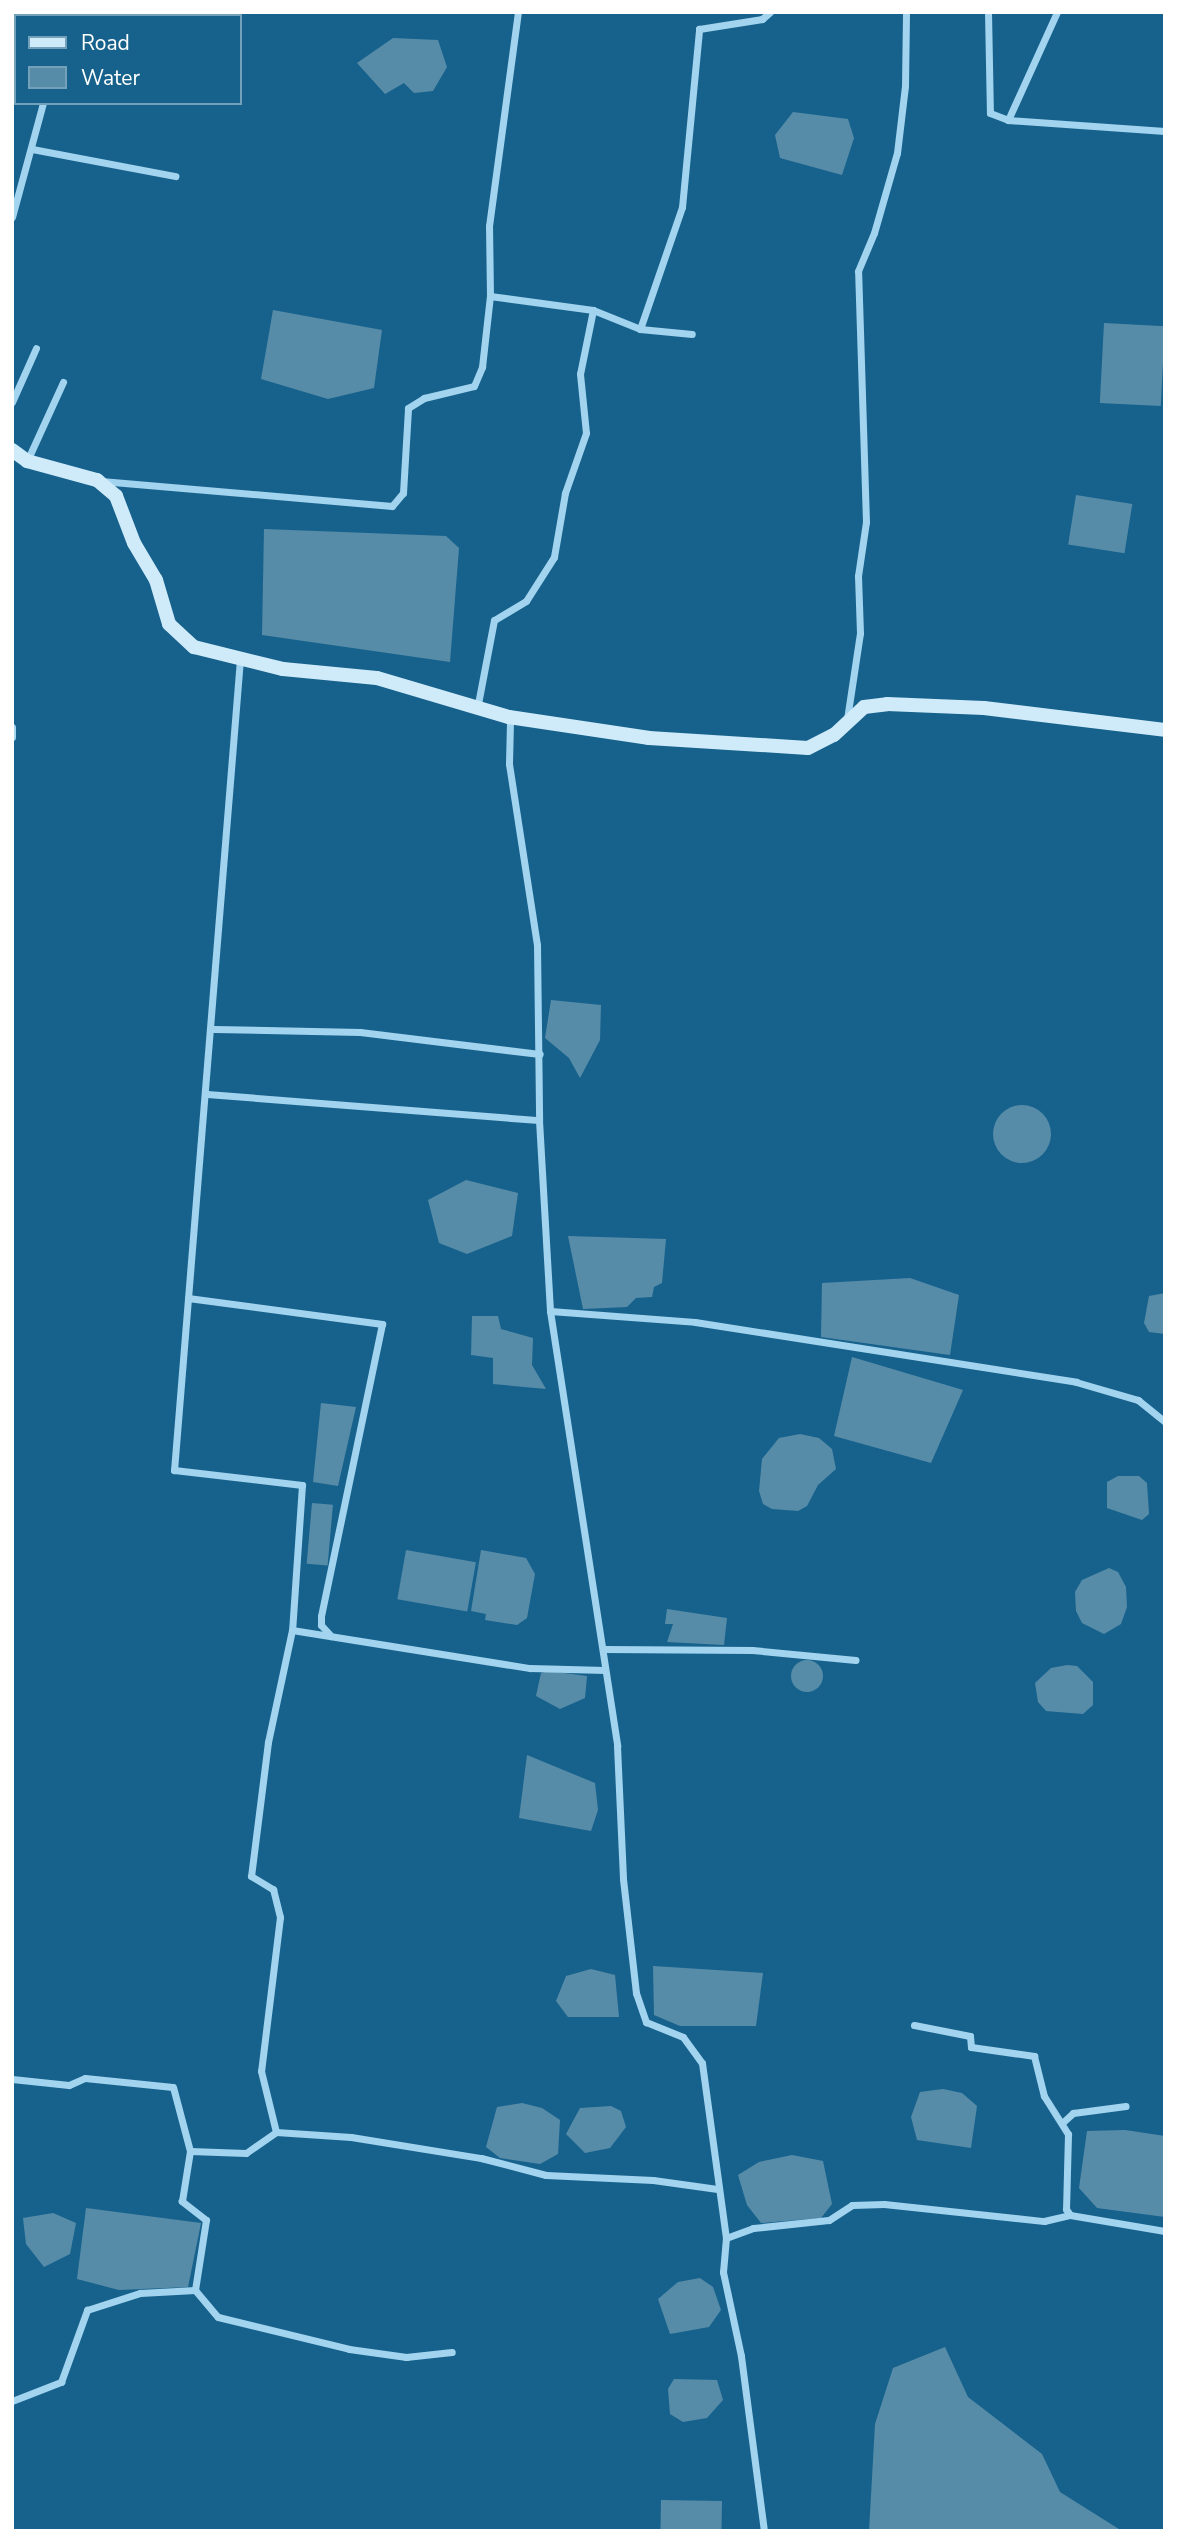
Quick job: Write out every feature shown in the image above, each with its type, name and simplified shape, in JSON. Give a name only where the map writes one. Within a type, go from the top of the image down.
[{"type":"street","points":[[12,450],[27,461],[97,480],[392,506],[403,493],[408,408],[424,398],[474,386],[482,367],[490,296],[489,226],[518,12]]},
{"type":"street","points":[[640,329],[682,208],[697,34],[707,24],[762,19],[770,12]]},
{"type":"street","points":[[846,721],[860,632],[858,576],[866,522],[858,271],[874,233],[897,153],[905,86],[905,12]]},
{"type":"street","points":[[988,12],[988,110],[1008,120],[1165,131]]},
{"type":"street","points":[[1008,120],[1057,12]]},
{"type":"street","points":[[12,217],[33,149],[43,105]]},
{"type":"street","points":[[33,149],[175,176]]},
{"type":"street","points":[[490,296],[593,310],[640,329],[692,334]]},
{"type":"street","points":[[478,705],[494,620],[526,601],[554,557],[565,493],[586,433],[580,374],[593,310]]},
{"type":"street","points":[[12,402],[36,348]]},
{"type":"street","points":[[27,461],[63,382]]},
{"type":"street","points":[[97,480],[117,496],[134,543],[156,580],[169,624],[194,647],[240,659],[283,669],[377,678],[478,705],[509,717],[649,738],[808,748],[834,735],[864,707],[887,704],[984,708],[1165,730]]},
{"type":"street","points":[[240,659],[220,863],[214,1029],[174,1470],[302,1485],[292,1630],[268,1742],[251,1876],[273,1889],[280,1917],[261,2071],[276,2132]]},
{"type":"street","points":[[510,722],[509,764],[537,945],[539,1120],[550,1311],[565,1425],[604,1649],[617,1746],[623,1879],[636,1993],[646,2022],[683,2037],[702,2063],[717,2189],[726,2238],[723,2273],[741,2356],[764,2531]]},
{"type":"street","points":[[12,727],[12,737]]},
{"type":"street","points":[[214,1029],[360,1032],[540,1054]]},
{"type":"street","points":[[207,1094],[539,1120]]},
{"type":"street","points":[[188,1298],[382,1324],[321,1616],[321,1625],[331,1636]]},
{"type":"street","points":[[550,1311],[695,1322],[1076,1382],[1138,1400],[1165,1422]]},
{"type":"street","points":[[292,1630],[530,1668],[605,1670]]},
{"type":"street","points":[[604,1649],[752,1650],[856,1660]]},
{"type":"street","points":[[914,2025],[970,2036],[971,2047],[1034,2056],[1044,2096],[1068,2134],[1066,2209],[1070,2216]]},
{"type":"street","points":[[12,2079],[69,2085],[85,2078],[173,2087],[190,2151],[182,2201],[206,2220],[195,2290],[218,2317],[349,2349],[406,2357],[452,2352]]},
{"type":"street","points":[[1062,2123],[1073,2113],[1126,2106]]},
{"type":"street","points":[[190,2151],[246,2153],[276,2132],[417,2146],[547,2175],[653,2180],[717,2189]]},
{"type":"street","points":[[726,2238],[752,2228],[829,2220],[852,2205],[918,2206],[1044,2221],[1070,2216],[1165,2231]]},
{"type":"street","points":[[12,2401],[61,2382],[87,2310],[140,2294],[195,2290]]},
{"type":"water","points":[[393,38],[438,40],[447,67],[433,91],[414,93],[404,83],[385,94],[357,63]]},
{"type":"water","points":[[793,112],[848,119],[854,138],[842,175],[780,158],[775,135]]},
{"type":"water","points":[[273,310],[382,330],[374,388],[328,399],[261,379]]},
{"type":"water","points":[[1104,323],[1165,326],[1161,406],[1100,403]]},
{"type":"water","points":[[1076,495],[1132,504],[1124,553],[1068,544]]},
{"type":"water","points":[[264,529],[446,536],[459,548],[450,662],[262,635]]},
{"type":"water","points":[[551,1000],[601,1005],[600,1040],[580,1078],[569,1058],[545,1038]]},
{"type":"water","points":[[1022,1105],[1038,1110],[1046,1118],[1051,1134],[1046,1150],[1038,1158],[1022,1163],[1006,1158],[998,1150],[993,1134],[998,1118],[1006,1110]]},
{"type":"water","points":[[466,1180],[518,1193],[512,1236],[467,1254],[439,1243],[428,1200]]},
{"type":"water","points":[[568,1236],[666,1239],[662,1283],[654,1287],[652,1297],[636,1298],[627,1307],[583,1309]]},
{"type":"water","points":[[910,1278],[959,1295],[950,1355],[821,1337],[822,1283]]},
{"type":"water","points":[[1165,1293],[1165,1334],[1149,1332],[1144,1323],[1149,1296]]},
{"type":"water","points":[[472,1316],[498,1316],[501,1329],[533,1338],[532,1365],[546,1389],[493,1384],[493,1358],[471,1355]]},
{"type":"water","points":[[852,1357],[963,1390],[931,1463],[834,1436]]},
{"type":"water","points":[[321,1403],[356,1407],[338,1486],[313,1482]]},
{"type":"water","points":[[800,1434],[819,1438],[832,1449],[836,1469],[818,1485],[807,1506],[798,1511],[772,1509],[763,1504],[759,1491],[762,1459],[779,1438]]},
{"type":"water","points":[[1118,1476],[1139,1476],[1147,1483],[1149,1514],[1142,1520],[1107,1508],[1107,1482]]},
{"type":"water","points":[[312,1503],[333,1505],[328,1566],[307,1564]]},
{"type":"water","points":[[406,1550],[476,1562],[467,1612],[397,1599]]},
{"type":"water","points":[[481,1550],[526,1558],[535,1574],[527,1618],[517,1625],[485,1620],[486,1614],[471,1611]]},
{"type":"water","points":[[1109,1568],[1118,1572],[1126,1587],[1127,1607],[1121,1624],[1104,1634],[1082,1623],[1076,1611],[1075,1592],[1082,1580]]},
{"type":"water","points":[[667,1609],[727,1618],[724,1645],[667,1642],[673,1624],[665,1624]]},
{"type":"water","points":[[807,1660],[818,1665],[823,1676],[818,1687],[807,1692],[796,1687],[791,1676],[796,1665]]},
{"type":"water","points":[[1077,1666],[1093,1682],[1093,1705],[1083,1714],[1046,1711],[1038,1702],[1035,1683],[1051,1668]]},
{"type":"water","points":[[549,1671],[587,1676],[585,1698],[560,1709],[536,1696],[541,1673]]},
{"type":"water","points":[[527,1755],[595,1783],[598,1810],[591,1831],[519,1818]]},
{"type":"water","points":[[653,1966],[763,1973],[756,2026],[680,2026],[654,2015]]},
{"type":"water","points":[[591,1969],[615,1975],[619,2017],[568,2017],[556,2001],[566,1976]]},
{"type":"water","points":[[943,2089],[962,2093],[977,2106],[971,2148],[917,2140],[911,2117],[920,2092]]},
{"type":"water","points":[[522,2103],[542,2108],[560,2120],[558,2154],[540,2164],[500,2158],[486,2147],[497,2107]]},
{"type":"water","points":[[611,2106],[621,2111],[626,2127],[610,2148],[585,2153],[566,2134],[580,2108]]},
{"type":"water","points":[[1125,2130],[1165,2136],[1165,2217],[1097,2208],[1079,2188],[1087,2131]]},
{"type":"water","points":[[792,2155],[823,2161],[832,2204],[821,2218],[761,2223],[747,2205],[738,2175],[759,2162]]},
{"type":"water","points":[[86,2208],[201,2223],[188,2287],[119,2290],[77,2279]]},
{"type":"water","points":[[53,2213],[76,2223],[70,2254],[44,2267],[26,2244],[23,2218]]},
{"type":"water","points":[[700,2278],[713,2287],[721,2310],[709,2327],[670,2334],[658,2299],[678,2282]]},
{"type":"water","points":[[945,2347],[968,2397],[1042,2454],[1060,2492],[1122,2531],[869,2531],[875,2424],[893,2368]]},
{"type":"water","points":[[674,2379],[717,2380],[723,2400],[707,2418],[683,2422],[670,2414],[668,2389]]},
{"type":"water","points":[[661,2500],[722,2501],[721,2531],[660,2531]]}]
